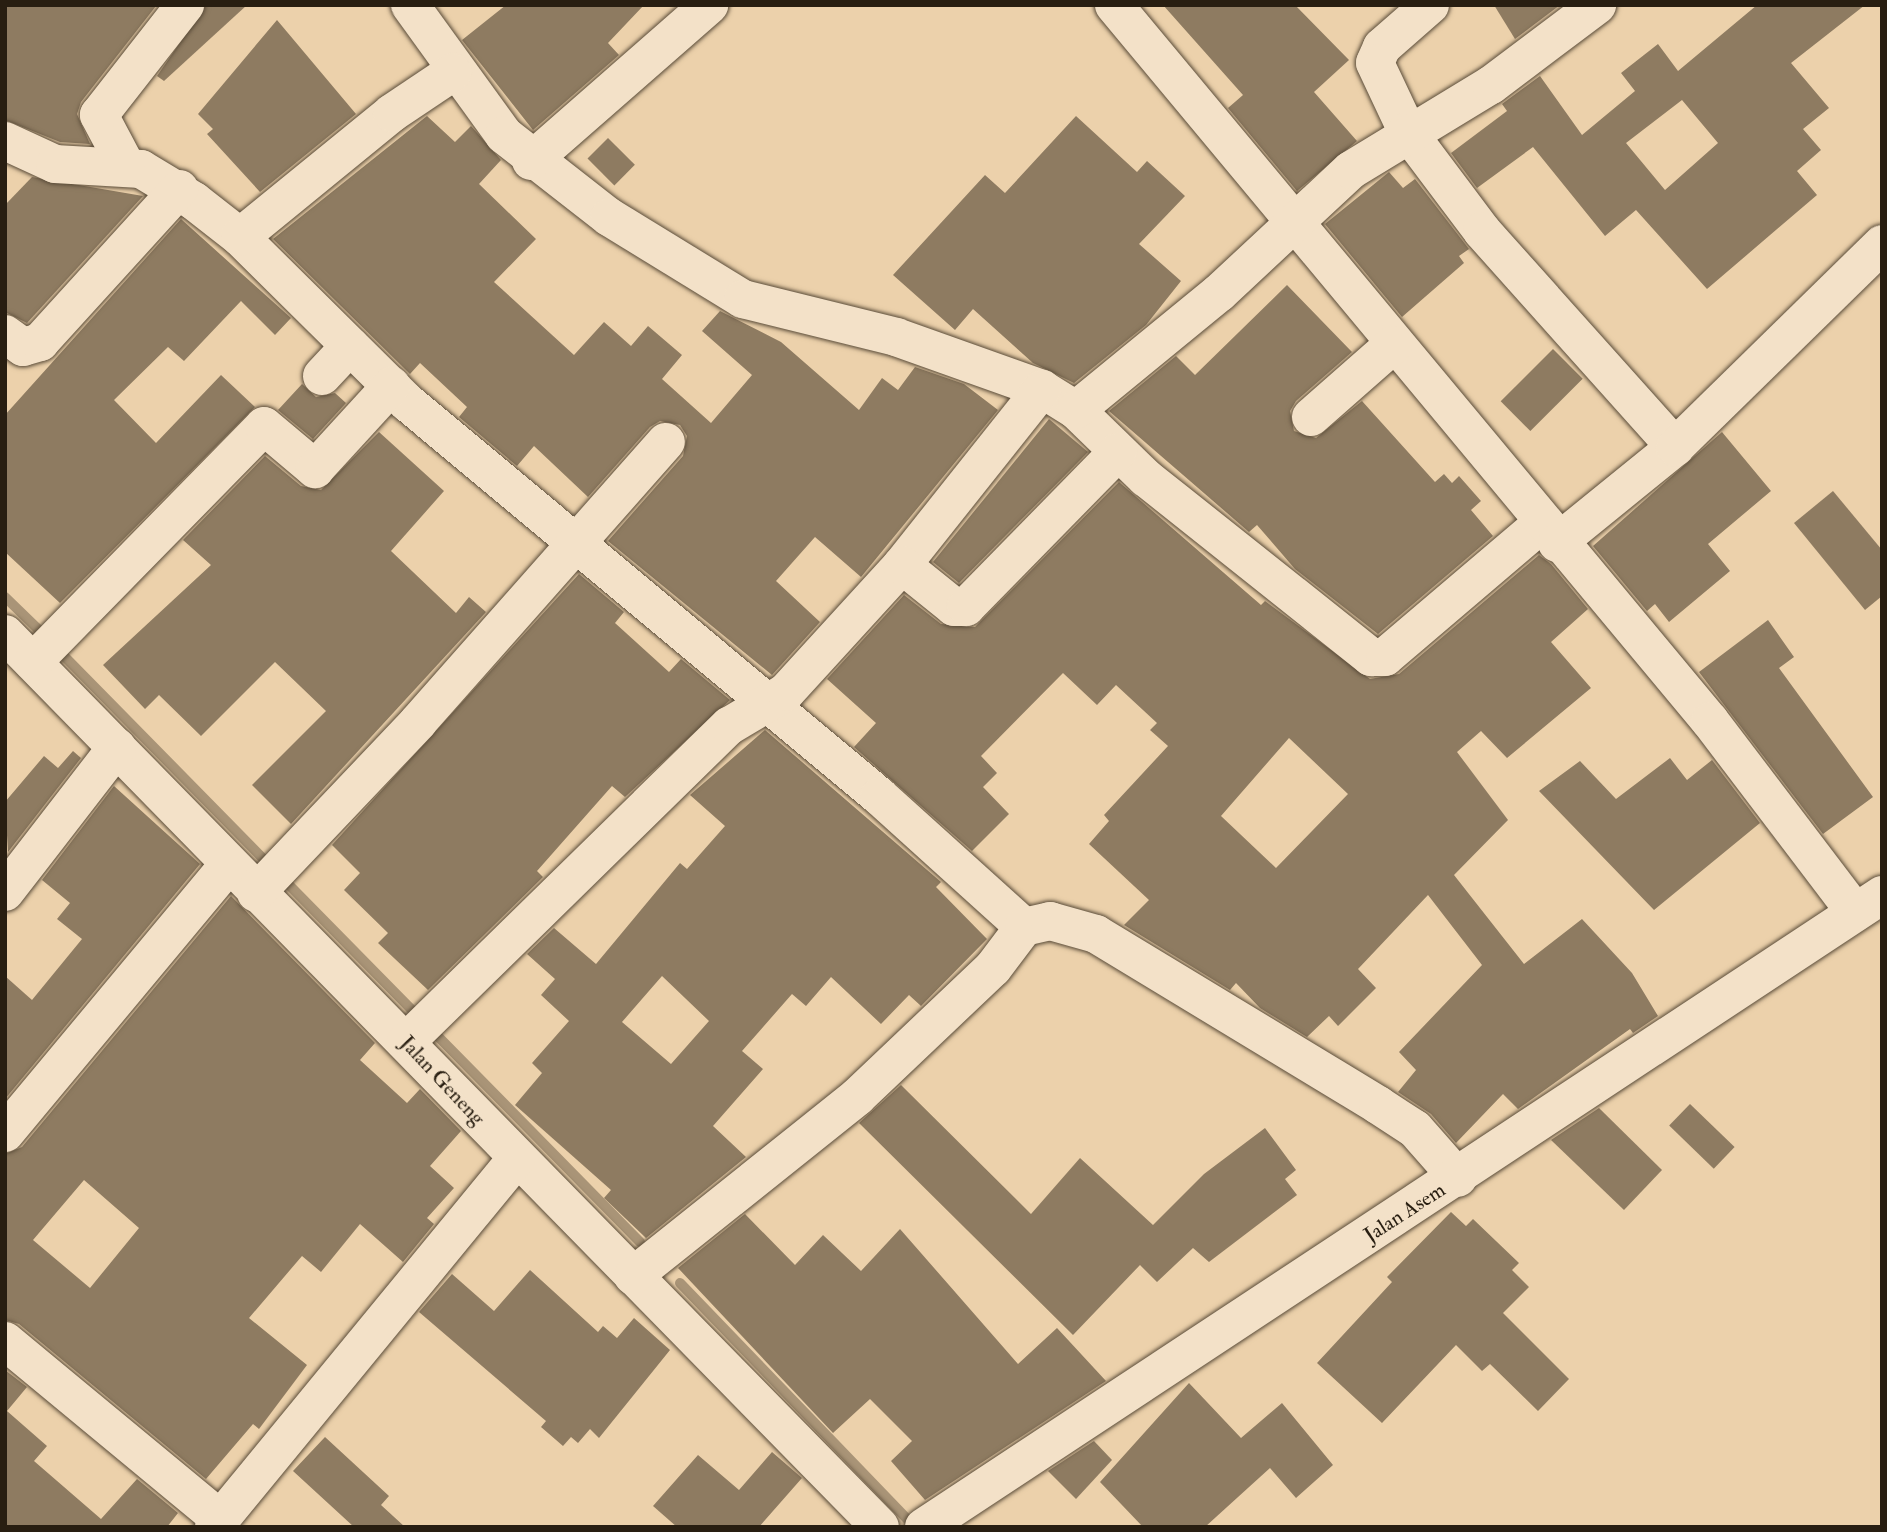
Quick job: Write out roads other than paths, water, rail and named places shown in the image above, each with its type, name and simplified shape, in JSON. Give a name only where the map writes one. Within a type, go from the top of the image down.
[{"type":"street","points":[[125,166],[99,115],[186,5]]},
{"type":"street","points":[[531,161],[709,5]]},
{"type":"street","points":[[1114,5],[1549,534],[1868,903]]},
{"type":"street","points":[[1430,5],[1382,47],[1375,63],[1407,131],[1482,231],[1675,447]]},
{"type":"street","points":[[1076,410],[1293,225],[1351,170],[1407,131],[1491,85],[1597,5]]},
{"type":"street","points":[[420,9],[453,72],[531,161],[743,299],[896,337],[1042,389],[1076,410],[1118,452],[1379,659],[1549,534],[1675,447],[1882,244]]},
{"type":"street","points":[[240,237],[392,113],[453,72]]},
{"type":"street","points":[[5,141],[55,164],[125,166],[179,189],[240,237],[391,387],[764,702],[1024,927],[1076,923],[1118,946],[1402,1121],[1458,1178]]},
{"type":"street","points":[[5,334],[23,347],[40,342],[179,189]]},
{"type":"street","points":[[1311,417],[1393,345]]},
{"type":"street","points":[[323,376],[350,346]]},
{"type":"street","points":[[33,662],[264,426],[324,477],[391,387]]},
{"type":"street","points":[[422,1027],[729,726],[764,702],[786,692],[902,565],[1042,389]]},
{"type":"street","points":[[273,876],[666,442]]},
{"type":"street","points":[[902,565],[954,607],[966,607],[1118,452]]},
{"type":"street","name":"Jalan Geneng","points":[[5,634],[229,864],[273,876],[422,1027],[516,1159],[880,1527]]},
{"type":"street","points":[[5,892],[117,747]]},
{"type":"street","points":[[5,1133],[229,864]]},
{"type":"street","name":"Jalan Asem","points":[[924,1527],[1458,1178],[1868,903]]},
{"type":"street","points":[[633,1276],[856,1097],[993,968],[1024,927]]},
{"type":"street","points":[[5,1341],[217,1523],[516,1159]]},
{"type":"waterway","points":[[5,597],[43,634]]},
{"type":"waterway","points":[[63,655],[640,1242]]},
{"type":"waterway","points":[[680,1283],[915,1527]]}]
